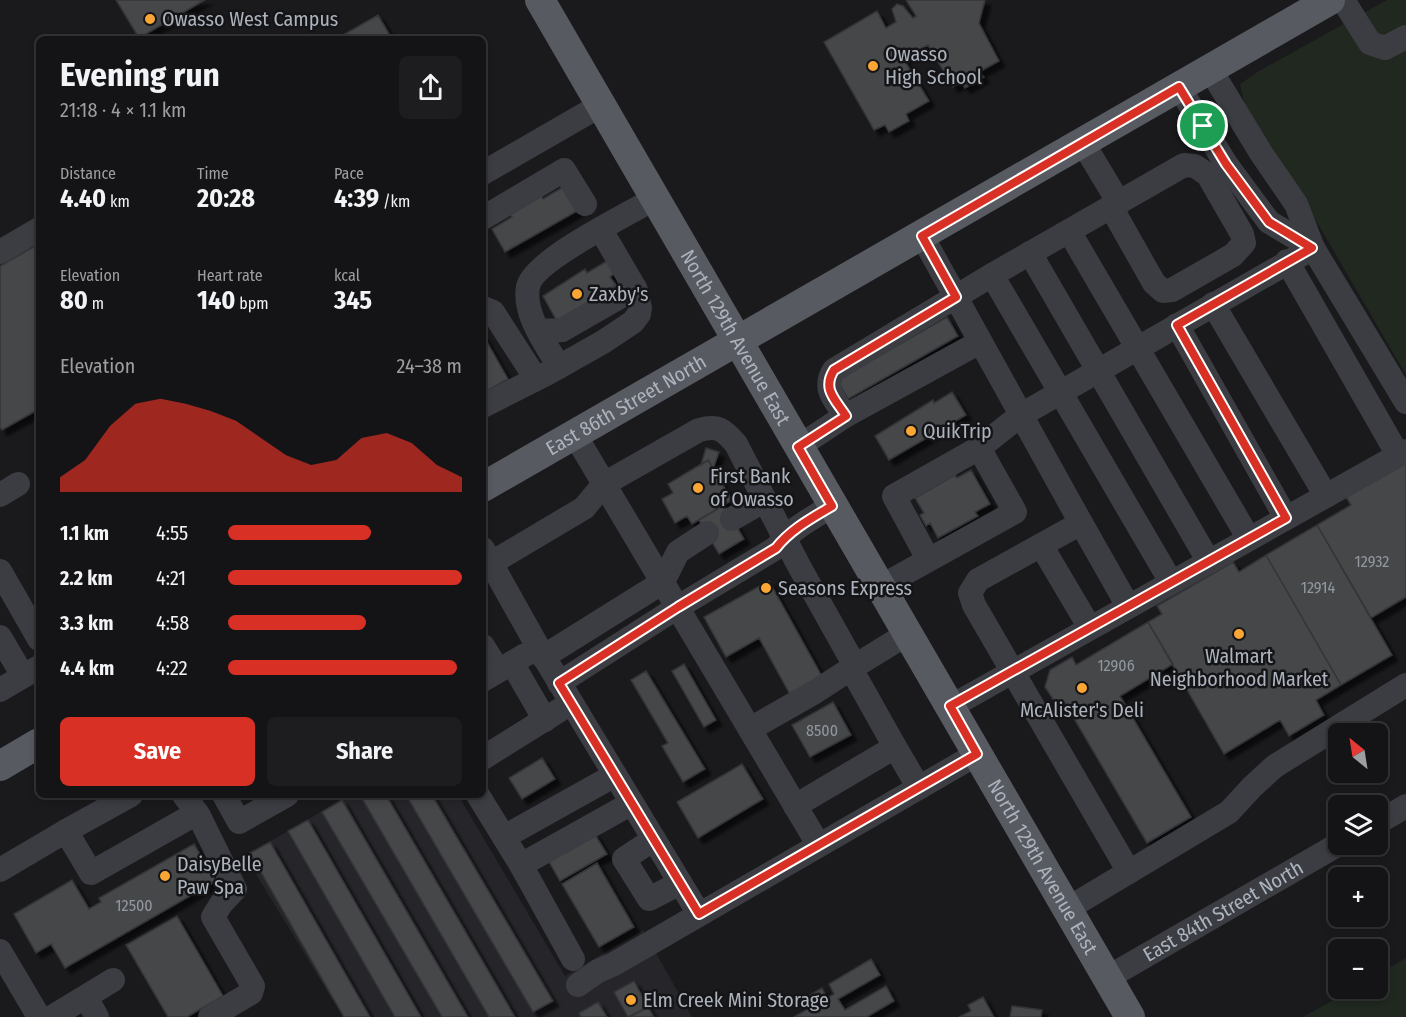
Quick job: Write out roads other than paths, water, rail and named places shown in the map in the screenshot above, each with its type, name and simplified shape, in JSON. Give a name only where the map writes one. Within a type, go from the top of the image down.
[{"type":"main road","name":"North 129th Avenue East","points":[[540,0],[1130,1017]]},
{"type":"main road","name":"East 86th Street North","points":[[486,485],[1330,0]]},
{"type":"main road","points":[[0,766],[36,745]]},
{"type":"street","points":[[1343,0],[1370,43],[1385,48],[1406,37]]},
{"type":"street","points":[[1210,69],[1261,153],[1296,204],[1312,248],[1406,402]]},
{"type":"street","points":[[1179,87],[1226,164],[1269,222],[1312,248]]},
{"type":"street","points":[[486,171],[601,105]]},
{"type":"street","points":[[846,416],[828,388],[828,379],[834,370],[992,275],[1115,205],[1184,165],[1195,166],[1208,175],[1242,234],[1244,243],[1233,255],[1172,290],[1163,291],[1154,283],[1115,205],[1083,142]]},
{"type":"street","points":[[486,216],[564,170],[585,204]]},
{"type":"street","points":[[548,373],[539,331],[528,304],[528,286],[533,274],[566,250],[654,199]]},
{"type":"street","points":[[486,404],[603,342],[633,322],[639,314],[640,308],[635,288],[601,230]]},
{"type":"street","points":[[0,252],[36,231]]},
{"type":"street","points":[[1069,231],[1249,539]]},
{"type":"street","points":[[922,236],[1128,606]]},
{"type":"street","points":[[928,560],[894,496],[979,448],[1021,415],[1312,248]]},
{"type":"street","points":[[1030,253],[1209,562]]},
{"type":"street","points":[[950,706],[1402,453],[1287,261]]},
{"type":"street","points":[[1204,272],[1217,302],[1326,496]]},
{"type":"street","points":[[992,275],[1171,582]]},
{"type":"street","points":[[539,331],[562,330],[635,288]]},
{"type":"street","points":[[486,309],[493,312],[548,373]]},
{"type":"street","points":[[1177,325],[1286,518]]},
{"type":"street","points":[[798,447],[846,416],[980,342]]},
{"type":"street","points":[[699,914],[486,560],[584,508],[604,484],[699,430],[711,427],[720,428],[736,444],[856,674],[919,788]]},
{"type":"street","points":[[574,435],[818,844]]},
{"type":"street","points":[[880,587],[1015,512],[979,448]]},
{"type":"street","points":[[732,519],[765,500]]},
{"type":"street","points":[[486,756],[545,720],[565,693],[678,607],[776,548],[784,537],[832,506]]},
{"type":"street","points":[[1081,523],[978,580],[970,593],[974,605],[1011,672],[1129,872]]},
{"type":"street","points":[[498,671],[540,652],[663,582],[678,552],[707,534]]},
{"type":"street","points":[[1041,544],[1090,628]]},
{"type":"street","points":[[0,571],[36,634]]},
{"type":"street","points":[[750,729],[815,692],[856,674],[907,634]]},
{"type":"street","points":[[0,637],[31,672],[0,690]]},
{"type":"street","points":[[486,651],[498,671],[545,720]]},
{"type":"street","points":[[1067,909],[1229,812],[1275,766],[1406,685]]},
{"type":"street","points":[[795,806],[895,747]]},
{"type":"street","points":[[578,985],[598,971],[977,754]]},
{"type":"street","points":[[504,837],[615,775]]},
{"type":"street","points":[[0,870],[126,798]]},
{"type":"street","points":[[226,798],[240,822],[282,798]]},
{"type":"street","points":[[480,798],[521,865],[573,959]]},
{"type":"street","points":[[521,865],[632,803]]},
{"type":"street","points":[[66,831],[91,873],[191,804],[236,889],[221,904],[213,917],[253,986],[252,993],[210,1017]]},
{"type":"street","points":[[1388,817],[1406,806]]},
{"type":"street","points":[[654,839],[624,859],[649,899],[680,883]]},
{"type":"street","name":"East 84th Street North","points":[[1107,978],[1328,850]]},
{"type":"street","points":[[0,951],[39,1017]]},
{"type":"street","points":[[52,1017],[91,1007],[113,980]]},
{"type":"place","name":"Owasso West Campus","points":[[150,19]]},
{"type":"place","name":"Owasso High School","points":[[873,66]]},
{"type":"place","name":"Zaxby's","points":[[577,294]]},
{"type":"place","name":"QuikTrip","points":[[911,431]]},
{"type":"place","name":"First Bank of Owasso","points":[[698,488]]},
{"type":"place","name":"Seasons Express","points":[[766,588]]},
{"type":"place","name":"Walmart Neighborhood Market","points":[[1239,634]]},
{"type":"place","name":"McAlister's Deli","points":[[1082,688]]},
{"type":"place","name":"DaisyBelle Paw Spa","points":[[165,876]]},
{"type":"place","name":"Elm Creek Mini Storage","points":[[631,1000]]}]
